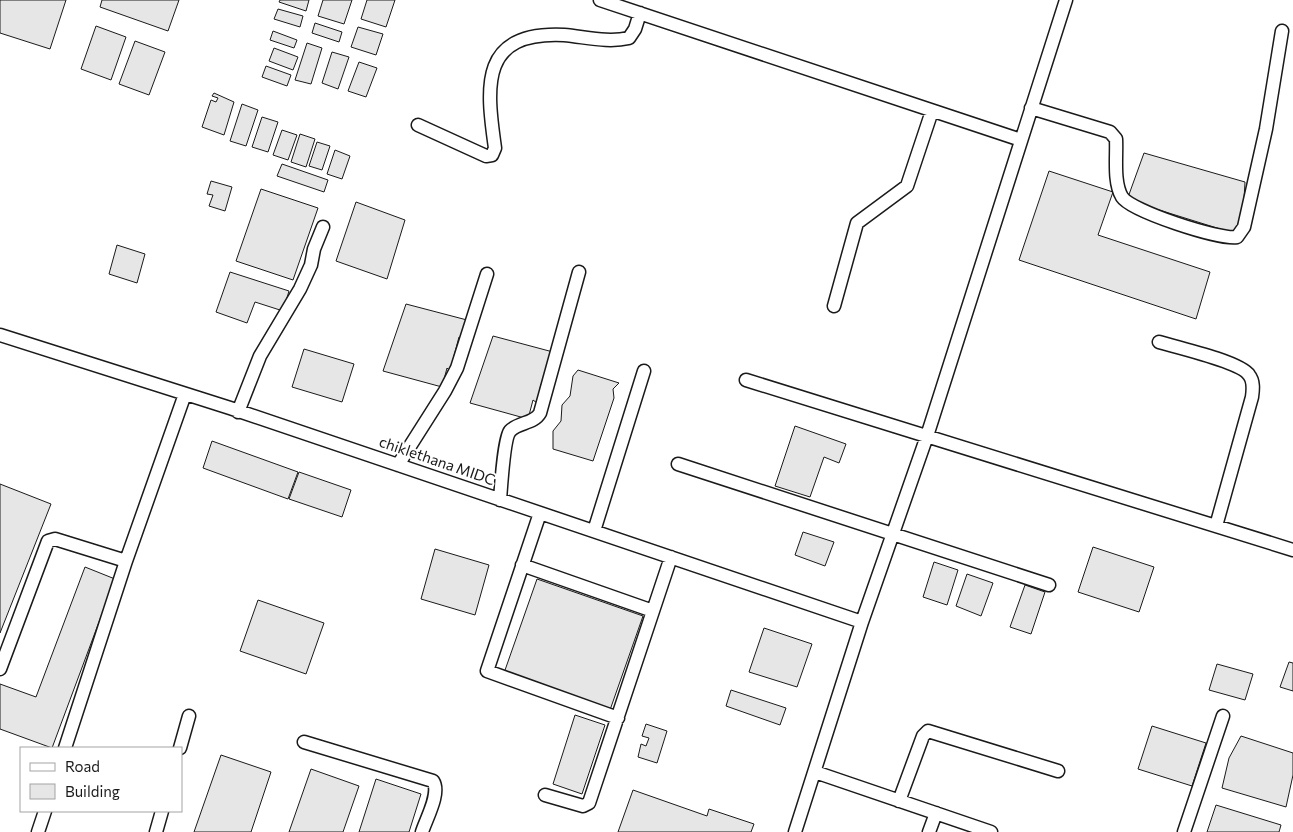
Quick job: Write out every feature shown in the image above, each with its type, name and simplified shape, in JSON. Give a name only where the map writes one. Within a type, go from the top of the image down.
[{"type":"street","points":[[600,0],[1021,140]]},
{"type":"street","points":[[795,832],[862,622],[927,436],[1066,0]]},
{"type":"street","points":[[418,125],[486,156],[492,156],[495,150],[489,92],[494,68],[504,50],[522,40],[536,37],[562,35],[619,40],[629,38],[635,29],[640,13]]},
{"type":"street","points":[[1031,108],[1110,132],[1116,139],[1118,187],[1122,196],[1133,207],[1220,237],[1237,237],[1241,234],[1244,227],[1266,129],[1282,31]]},
{"type":"street","points":[[834,306],[857,223],[907,186],[932,111]]},
{"type":"street","points":[[238,412],[260,356],[300,289],[311,265],[314,248],[322,227]]},
{"type":"street","points":[[500,500],[507,436],[514,428],[536,418],[540,412],[579,272]]},
{"type":"street","points":[[398,465],[445,391],[457,368],[486,274]]},
{"type":"street","name":"chiklethana MIDC","points":[[0,335],[185,394],[862,622]]},
{"type":"street","points":[[1158,342],[1236,365],[1250,376],[1253,386],[1252,397],[1216,526]]},
{"type":"street","points":[[594,531],[644,371]]},
{"type":"street","points":[[746,380],[1293,550]]},
{"type":"street","points":[[65,747],[126,561],[185,394]]},
{"type":"street","points":[[678,464],[1049,585]]},
{"type":"street","points":[[540,513],[487,671],[618,718]]},
{"type":"street","points":[[0,669],[48,541],[55,539],[126,561]]},
{"type":"street","points":[[545,795],[583,806],[589,803],[671,558]]},
{"type":"street","points":[[522,565],[653,611]]},
{"type":"street","points":[[180,747],[189,716]]},
{"type":"street","points":[[1184,832],[1223,716]]},
{"type":"street","points":[[899,801],[923,736],[928,731],[1058,771]]},
{"type":"street","points":[[304,742],[433,781],[436,784],[435,794],[422,832]]},
{"type":"street","points":[[815,772],[991,832]]},
{"type":"street","points":[[38,832],[45,812]]},
{"type":"street","points":[[156,832],[162,812]]},
{"type":"street","points":[[929,832],[936,813]]},
{"type":"building","points":[[0,0],[66,0],[50,49],[0,33]]},
{"type":"building","points":[[102,0],[179,0],[168,31],[100,7]]},
{"type":"building","points":[[280,0],[309,0],[306,11],[279,2]]},
{"type":"building","points":[[323,0],[352,0],[344,24],[318,16]]},
{"type":"building","points":[[367,0],[395,0],[386,27],[361,19]]},
{"type":"building","points":[[278,9],[303,16],[300,27],[274,19]]},
{"type":"building","points":[[315,23],[342,32],[339,42],[312,33]]},
{"type":"building","points":[[96,26],[126,37],[111,80],[81,69]]},
{"type":"building","points":[[358,27],[383,34],[376,55],[351,47]]},
{"type":"building","points":[[273,31],[297,40],[294,48],[270,40]]},
{"type":"building","points":[[135,41],[165,52],[149,95],[119,84]]},
{"type":"building","points":[[307,43],[322,48],[311,84],[295,80]]},
{"type":"building","points":[[274,48],[298,57],[293,70],[269,61]]},
{"type":"building","points":[[332,52],[349,57],[338,89],[322,83]]},
{"type":"building","points":[[359,62],[377,68],[366,97],[348,91]]},
{"type":"building","points":[[266,66],[291,75],[287,86],[262,77]]},
{"type":"building","points":[[214,93],[234,102],[224,135],[202,127],[211,100],[216,102],[218,98],[212,96]]},
{"type":"building","points":[[242,104],[258,110],[246,146],[230,141]]},
{"type":"building","points":[[262,117],[278,122],[268,152],[252,147]]},
{"type":"building","points":[[282,130],[297,135],[288,160],[273,155]]},
{"type":"building","points":[[300,134],[315,139],[306,167],[291,162]]},
{"type":"building","points":[[317,142],[330,146],[322,170],[309,166]]},
{"type":"building","points":[[335,150],[350,156],[342,179],[327,174]]},
{"type":"building","points":[[1144,153],[1245,182],[1243,217],[1233,233],[1127,200]]},
{"type":"building","points":[[282,164],[328,180],[324,192],[277,176]]},
{"type":"building","points":[[1049,171],[1113,192],[1098,235],[1210,272],[1196,319],[1019,260]]},
{"type":"building","points":[[211,181],[232,187],[225,211],[209,206],[213,195],[207,194]]},
{"type":"building","points":[[261,189],[318,208],[293,280],[236,261]]},
{"type":"building","points":[[356,202],[405,220],[387,279],[336,261]]},
{"type":"building","points":[[117,245],[145,254],[137,283],[109,274]]},
{"type":"building","points":[[230,272],[289,291],[283,311],[255,302],[247,323],[216,312]]},
{"type":"building","points":[[406,304],[467,320],[462,339],[459,337],[450,371],[447,368],[442,387],[383,371]]},
{"type":"building","points":[[493,336],[553,352],[542,387],[541,384],[537,403],[533,400],[528,419],[470,403]]},
{"type":"building","points":[[304,349],[354,364],[342,402],[292,387]]},
{"type":"building","points":[[578,370],[619,383],[613,389],[614,398],[593,461],[553,449],[553,431],[561,421],[562,405],[570,396],[573,376]]},
{"type":"building","points":[[795,426],[846,444],[839,463],[824,457],[810,497],[775,486]]},
{"type":"building","points":[[212,441],[298,472],[288,499],[203,468]]},
{"type":"building","points":[[299,472],[351,490],[342,517],[289,499]]},
{"type":"building","points":[[0,484],[51,504],[0,633]]},
{"type":"building","points":[[803,532],[834,542],[825,566],[795,555]]},
{"type":"building","points":[[1093,547],[1154,567],[1139,612],[1078,592]]},
{"type":"building","points":[[435,549],[489,565],[475,615],[421,599]]},
{"type":"building","points":[[934,562],[958,570],[947,605],[923,597]]},
{"type":"building","points":[[85,567],[115,579],[52,747],[0,729],[0,684],[36,697]]},
{"type":"building","points":[[967,574],[993,583],[981,616],[956,606]]},
{"type":"building","points":[[537,579],[643,616],[610,710],[504,673]]},
{"type":"building","points":[[1025,585],[1045,592],[1031,634],[1010,627]]},
{"type":"building","points":[[258,600],[324,623],[306,674],[240,651]]},
{"type":"building","points":[[764,628],[812,644],[797,687],[749,672]]},
{"type":"building","points":[[1289,662],[1293,663],[1293,691],[1280,687]]},
{"type":"building","points":[[1217,664],[1253,674],[1245,700],[1209,690]]},
{"type":"building","points":[[731,690],[786,708],[780,725],[726,706]]},
{"type":"building","points":[[575,715],[605,725],[582,794],[553,784]]},
{"type":"building","points":[[646,724],[667,731],[657,763],[638,757],[641,744],[646,746],[649,738],[642,736]]},
{"type":"building","points":[[1152,726],[1206,743],[1192,786],[1138,769]]},
{"type":"building","points":[[1241,736],[1293,753],[1293,775],[1286,807],[1222,788],[1229,758]]},
{"type":"building","points":[[221,755],[271,772],[251,832],[194,832]]},
{"type":"building","points":[[311,769],[359,786],[343,832],[289,832]]},
{"type":"building","points":[[376,779],[421,794],[409,832],[359,832]]},
{"type":"building","points":[[633,790],[707,816],[709,809],[754,824],[751,832],[618,832]]},
{"type":"building","points":[[1216,805],[1281,825],[1279,832],[1207,832]]}]
